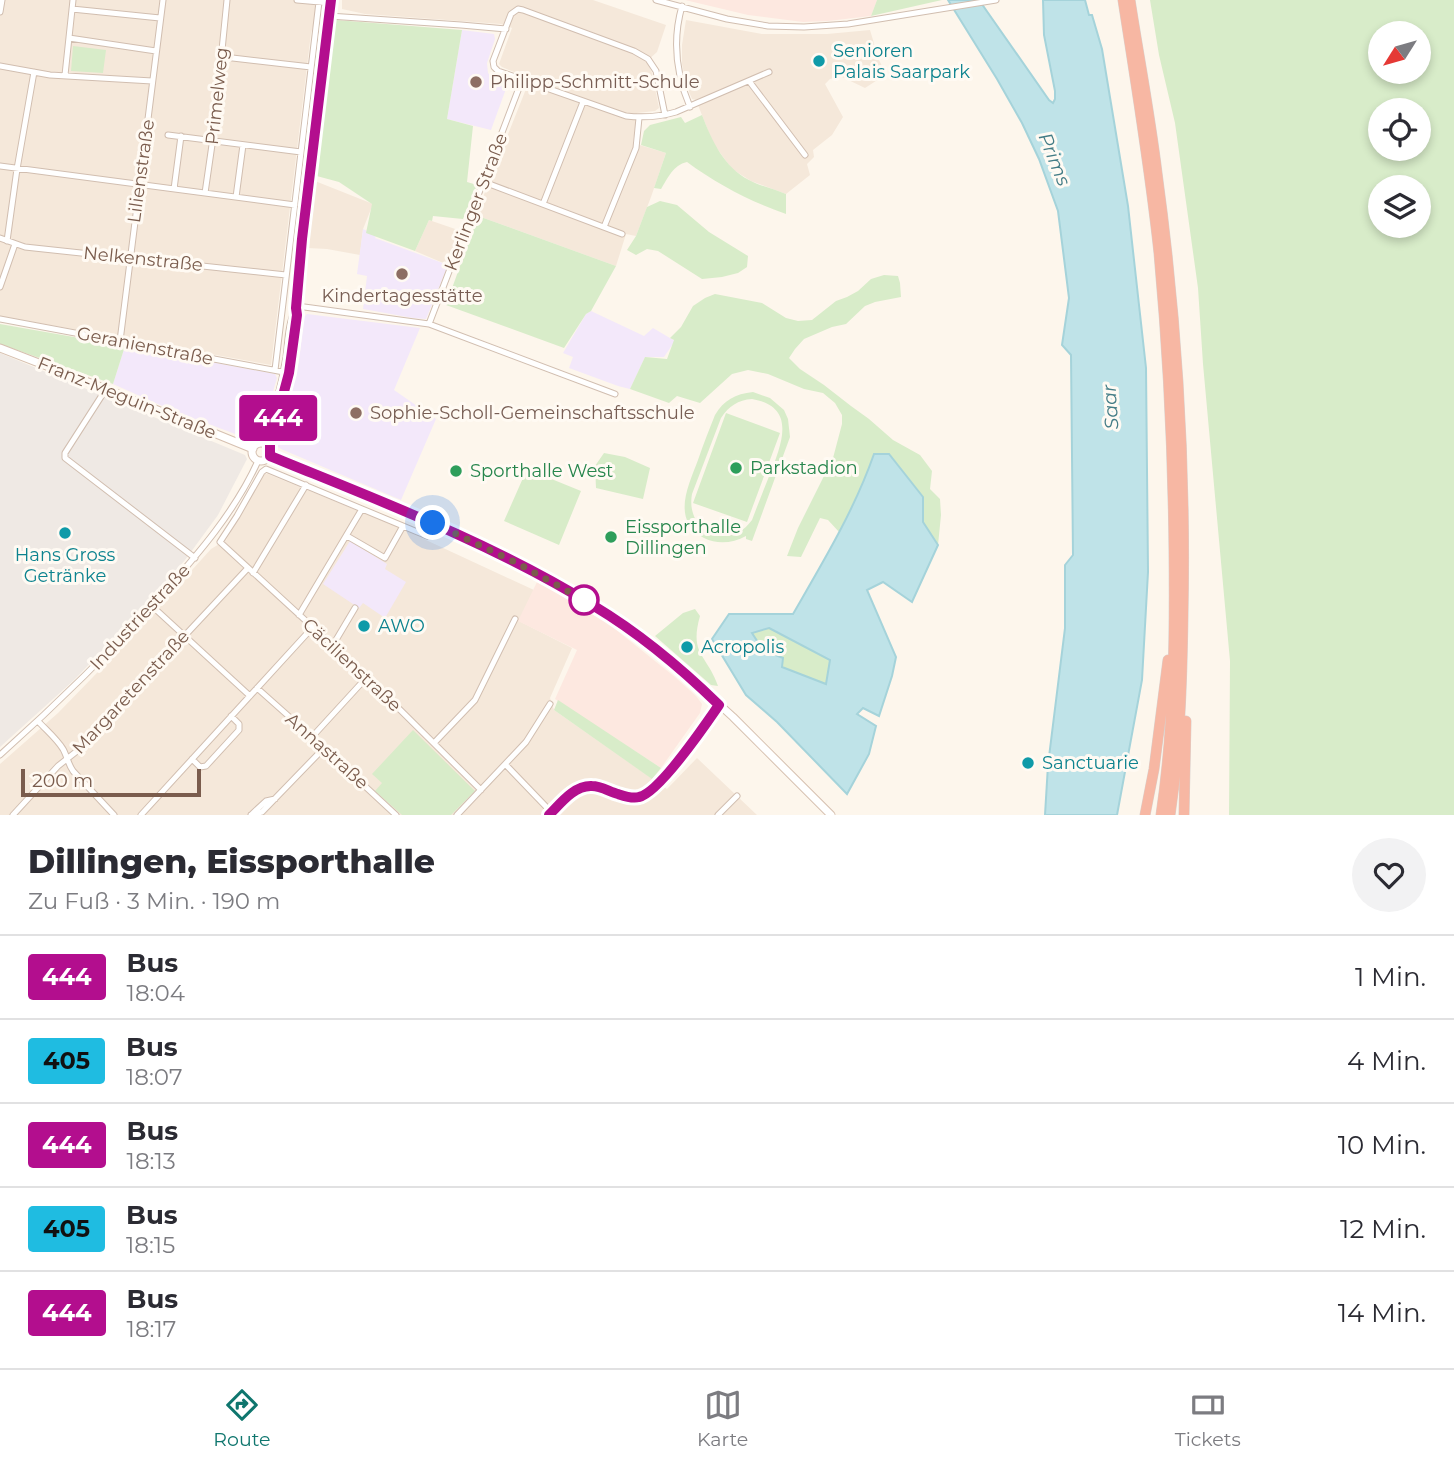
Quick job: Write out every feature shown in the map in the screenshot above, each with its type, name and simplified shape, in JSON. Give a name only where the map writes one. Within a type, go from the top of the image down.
[{"type":"highway","points":[[1122,0],[1148,164],[1165,328],[1172,476],[1174,629],[1169,755],[1161,815]]},
{"type":"highway","points":[[1130,0],[1158,175],[1180,411],[1184,509],[1182,671],[1178,757],[1170,815]]},
{"type":"highway","points":[[1145,815],[1174,629]]},
{"type":"highway","points":[[1182,671],[1186,743],[1184,815]]},
{"type":"street","points":[[0,12],[2,0]]},
{"type":"street","points":[[65,75],[73,0]]},
{"type":"street","name":"Lilienstraße","points":[[120,341],[163,0]]},
{"type":"street","name":"Primelweg","points":[[205,193],[224,57],[222,50],[227,0]]},
{"type":"street","points":[[298,0],[331,2],[286,373],[267,449],[264,461],[258,461],[253,455],[256,445],[267,449],[446,528],[555,582],[595,606],[677,666],[831,815]]},
{"type":"street","points":[[656,0],[745,22],[804,27],[848,24],[996,0]]},
{"type":"street","points":[[275,370],[318,2]]},
{"type":"street","points":[[682,6],[677,26],[676,50],[680,80],[690,107]]},
{"type":"street","points":[[72,9],[160,18]]},
{"type":"street","points":[[665,115],[656,71],[643,55],[518,9],[514,10],[493,61],[498,71],[612,112],[639,118],[665,115],[690,107],[769,72]]},
{"type":"street","points":[[329,16],[506,29]]},
{"type":"street","points":[[69,38],[156,51]]},
{"type":"street","points":[[224,57],[311,67]]},
{"type":"street","points":[[0,66],[34,72],[152,81]]},
{"type":"street","points":[[7,242],[34,72]]},
{"type":"street","name":"Kerlinger Straße","points":[[429,324],[522,80]]},
{"type":"street","points":[[748,81],[805,155]]},
{"type":"street","points":[[543,204],[583,102]]},
{"type":"street","points":[[604,227],[636,148],[639,118]]},
{"type":"street","points":[[168,135],[301,152]]},
{"type":"street","points":[[174,189],[181,136]]},
{"type":"street","points":[[236,197],[243,145]]},
{"type":"street","points":[[0,166],[295,205]]},
{"type":"street","points":[[484,182],[622,234]]},
{"type":"street","name":"Nelkenstraße","points":[[0,239],[15,244],[286,275]]},
{"type":"street","points":[[0,287],[15,244]]},
{"type":"street","points":[[296,307],[429,324],[615,394]]},
{"type":"street","name":"Geranienstraße","points":[[0,319],[286,373]]},
{"type":"street","name":"Franz-Meguin-Straße","points":[[0,348],[253,449]]},
{"type":"street","points":[[106,389],[65,453],[65,458],[195,558]]},
{"type":"street","name":"Industriestraße","points":[[0,755],[69,692],[195,558],[227,515],[258,461]]},
{"type":"street","name":"Cäcilienstraße","points":[[306,485],[265,469],[220,542],[368,677],[481,790]]},
{"type":"street","points":[[306,485],[427,536]]},
{"type":"street","name":"Margaretenstraße","points":[[13,815],[250,570],[306,485]]},
{"type":"street","points":[[299,615],[362,509]]},
{"type":"street","points":[[347,536],[385,558],[403,526]]},
{"type":"street","points":[[152,606],[250,696]]},
{"type":"street","points":[[332,645],[355,608]]},
{"type":"street","points":[[435,743],[475,701],[515,619]]},
{"type":"street","points":[[141,815],[313,628]]},
{"type":"street","points":[[312,737],[368,677]]},
{"type":"street","name":"Annastraße","points":[[257,688],[396,815]]},
{"type":"street","points":[[457,815],[531,736],[550,704]]},
{"type":"street","points":[[506,765],[552,814],[575,791],[586,787],[598,787],[631,798],[644,795],[696,737],[719,705]]},
{"type":"street","points":[[192,759],[200,767],[205,766],[239,730],[239,724],[231,716]]},
{"type":"street","points":[[38,721],[59,744],[77,776],[114,815]]},
{"type":"street","points":[[251,815],[266,801],[275,799],[324,748]]},
{"type":"street","points":[[718,815],[737,796]]},
{"type":"shaded area","points":[[0,0],[321,0],[311,33],[271,365],[0,316]]},
{"type":"shaded area","points":[[342,0],[593,0],[666,25],[657,52],[647,61],[659,108],[637,113],[633,143],[666,153],[636,236],[626,234],[616,266],[478,216],[481,202],[530,79],[499,64],[512,28],[501,24],[365,14],[342,9]]},
{"type":"shaded area","points":[[685,0],[877,0],[871,16],[803,22],[748,15]]},
{"type":"shaded area","points":[[686,20],[762,34],[827,34],[870,30],[883,68],[879,79],[865,88],[840,76],[825,84],[843,117],[832,135],[813,150],[814,157],[807,164],[810,175],[786,194],[751,181],[732,169],[713,143],[696,100],[692,99],[687,87],[682,64]]},
{"type":"shaded area","name":"Philipp-Schmitt-Schule","points":[[462,30],[494,34],[495,39],[487,63],[488,73],[507,86],[491,130],[447,119]]},
{"type":"shaded area","points":[[315,181],[373,204],[363,229],[360,255],[308,248]]},
{"type":"shaded area","points":[[429,220],[461,231],[448,265],[415,251]]},
{"type":"shaded area","points":[[363,229],[376,235],[375,238],[448,265],[426,319],[363,309],[367,276],[357,274]]},
{"type":"shaded area","points":[[591,311],[644,336],[653,328],[675,341],[664,357],[645,357],[630,389],[618,386],[569,368],[573,357],[563,353],[586,314]]},
{"type":"shaded area","name":"Sophie-Scholl-Gemeinschaftsschule","points":[[307,314],[420,328],[394,390],[436,419],[401,500],[276,445],[299,362],[304,317]]},
{"type":"shaded area","points":[[125,346],[275,374],[277,378],[258,438],[251,440],[169,409],[113,384]]},
{"type":"shaded area","points":[[0,353],[245,455],[247,459],[218,515],[185,560],[74,680],[0,747]]},
{"type":"shaded area","points":[[264,474],[398,527],[534,590],[519,621],[572,648],[550,698],[554,710],[667,789],[697,758],[757,815],[0,815],[0,764],[58,713],[211,549],[226,540]]},
{"type":"shaded area","points":[[350,541],[387,564],[385,569],[406,582],[385,618],[363,603],[359,608],[323,584]]},
{"type":"shaded area","points":[[537,582],[605,621],[675,677],[702,704],[700,713],[661,768],[555,699],[577,650],[518,621]]},
{"type":"green space","points":[[877,0],[942,0],[871,16]]},
{"type":"green space","points":[[1150,0],[1454,0],[1454,815],[1229,815],[1230,661],[1198,288],[1175,123],[1159,55]]},
{"type":"green space","points":[[336,20],[462,30],[447,119],[473,126],[467,182],[477,185],[463,219],[433,216],[415,251],[366,233],[372,204],[339,182],[313,175]]},
{"type":"green space","points":[[73,46],[106,50],[103,73],[71,71]]},
{"type":"green space","points":[[702,115],[715,144],[726,161],[740,175],[786,194],[786,214],[735,192],[687,162],[674,169],[661,189],[654,188],[666,153],[641,145],[644,131],[650,125],[681,117],[685,123]]},
{"type":"green space","points":[[660,201],[677,205],[709,232],[748,256],[747,267],[738,273],[702,279],[658,251],[647,249],[636,255],[627,250],[636,236],[647,207]]},
{"type":"green space","points":[[478,216],[616,266],[591,311],[586,314],[564,348],[446,305]]},
{"type":"green space","points":[[884,275],[898,276],[901,297],[865,306],[846,324],[804,339],[789,358],[893,440],[920,455],[932,471],[930,489],[940,499],[938,545],[923,522],[923,497],[874,454],[840,533],[828,520],[820,518],[801,557],[787,556],[833,458],[842,424],[842,415],[835,403],[823,393],[748,370],[732,374],[700,403],[677,396],[669,403],[630,389],[645,357],[667,359],[674,340],[670,338],[681,327],[693,306],[705,298],[715,294],[762,303],[786,318],[812,320],[836,301],[858,291],[871,279]]},
{"type":"green space","points":[[0,324],[125,346],[113,384],[0,344]]},
{"type":"green space","points":[[753,392],[770,398],[784,410],[790,437],[752,541],[746,539],[746,536],[731,542],[715,542],[694,531],[688,522],[685,513],[687,492],[715,415],[726,402]],"holes":[[[752,399],[766,403],[776,410],[781,419],[781,440],[752,520],[743,530],[732,535],[711,533],[695,519],[692,494],[721,418],[738,402]]]},
{"type":"green space","name":"Parkstadion","points":[[726,413],[780,433],[747,522],[693,503]]},
{"type":"green space","points":[[604,453],[625,457],[650,468],[643,499],[596,488],[595,466]]},
{"type":"green space","points":[[527,469],[581,491],[559,545],[504,521]]},
{"type":"green space","points":[[695,609],[700,616],[697,629],[698,647],[718,686],[711,685],[655,636],[683,613]]},
{"type":"green space","points":[[769,628],[830,660],[826,684],[781,667],[783,658],[763,650],[752,633]]},
{"type":"green space","points":[[558,700],[661,768],[652,779],[554,710]]},
{"type":"green space","points":[[413,730],[475,791],[451,815],[402,815],[375,791],[382,783],[372,774]]},
{"type":"water","points":[[948,0],[979,0],[1053,103],[1055,91],[1044,35],[1043,0],[1085,0],[1102,49],[1128,206],[1146,368],[1148,572],[1142,680],[1117,815],[1045,815],[1048,765],[1065,628],[1065,565],[1073,555],[1071,355],[1062,345],[1069,298],[1058,211],[1039,159],[997,79]]},
{"type":"water","points":[[874,454],[889,454],[923,497],[923,522],[938,545],[912,602],[883,582],[867,590],[896,657],[879,716],[863,708],[857,714],[876,726],[869,754],[847,794],[777,722],[746,695],[712,639],[729,614],[793,614],[837,536]],"holes":[[[769,628],[830,660],[826,684],[782,667],[783,658],[763,650],[752,633]]]},
{"type":"bus line","name":"444","points":[[331,0],[302,239],[292,361],[269,447],[270,456],[446,528],[548,579],[595,606],[632,632],[677,666],[719,705],[673,766],[644,795],[631,798],[598,787],[580,788],[549,815]]},
{"type":"place","name":"Senioren Palais Saarpark","points":[[819,61]]},
{"type":"place","name":"Philipp-Schmitt-Schule","points":[[476,82]]},
{"type":"place","name":"Kindertagesstätte","points":[[402,274]]},
{"type":"place","name":"Sophie-Scholl-Gemeinschaftsschule","points":[[356,413]]},
{"type":"place","name":"Parkstadion","points":[[736,468]]},
{"type":"place","name":"Sporthalle West","points":[[456,471]]},
{"type":"place","name":"Hans Gross Getränke","points":[[65,533]]},
{"type":"place","name":"Eissporthalle Dillingen","points":[[611,537]]},
{"type":"place","name":"AWO","points":[[364,626]]},
{"type":"place","name":"Acropolis","points":[[687,647]]},
{"type":"place","name":"Sanctuarie","points":[[1028,763]]},
{"type":"route","points":[[433,523],[515,562],[584,600]]},
{"type":"water label","name":"Prims","points":[[1055,159]]},
{"type":"water label","name":"Saar","points":[[1110,407]]}]
